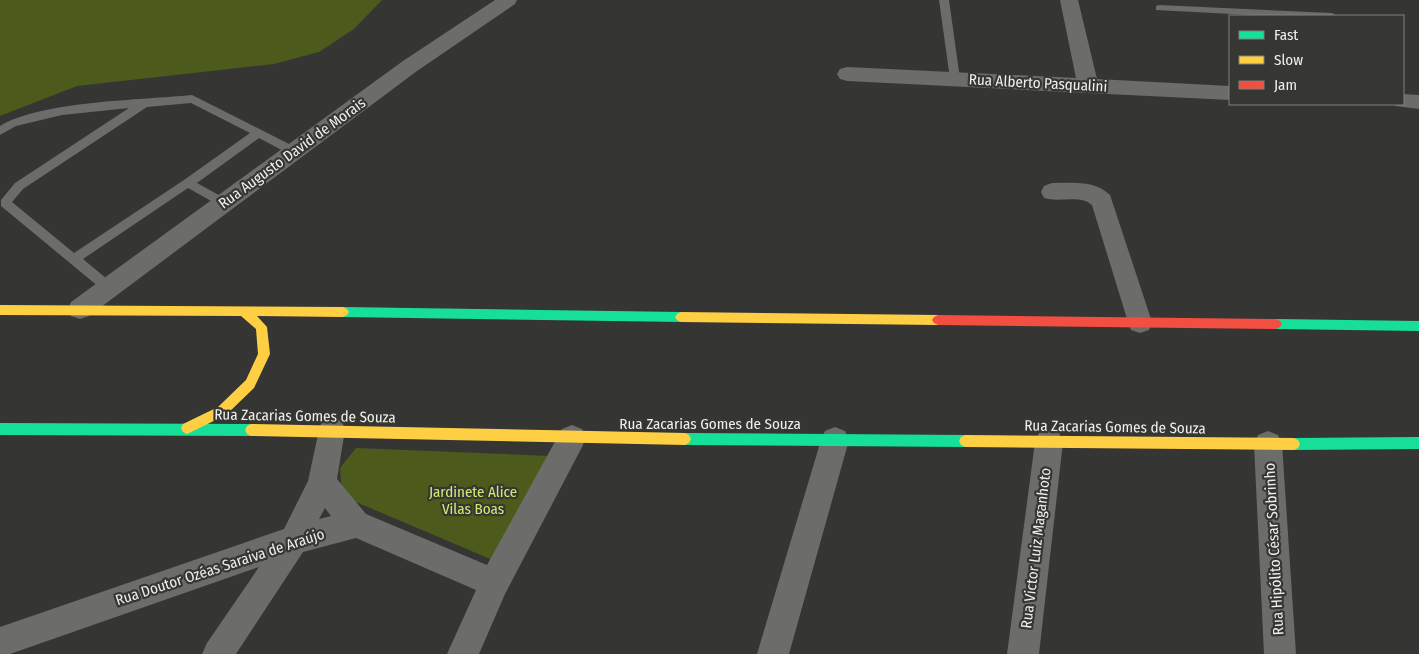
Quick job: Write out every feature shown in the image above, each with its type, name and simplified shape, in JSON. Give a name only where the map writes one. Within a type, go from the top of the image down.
[{"type":"main road","points":[[0,310],[80,309],[1419,326]]},
{"type":"main road","points":[[184,430],[222,411],[250,384],[264,354],[261,327],[243,311]]},
{"type":"main road","name":"Rua Zacarias Gomes de Souza","points":[[0,430],[332,430],[572,438],[1268,444],[1419,443]]},
{"type":"street","name":"Rua Augusto David de Morais","points":[[80,309],[410,66],[508,0]]},
{"type":"street","points":[[1069,0],[1088,86]]},
{"type":"street","name":"Rua Alberto Pasqualini","points":[[846,74],[1229,92]]},
{"type":"street","points":[[1404,101],[1419,102]]},
{"type":"street","points":[[1052,192],[1090,192],[1098,196],[1102,201],[1140,322]]},
{"type":"street","points":[[218,654],[294,540],[322,483],[332,430]]},
{"type":"street","points":[[463,654],[494,583],[572,438]]},
{"type":"street","points":[[773,654],[835,440]]},
{"type":"street","name":"Rua Victor Luiz Maganhoto","points":[[1023,654],[1049,442]]},
{"type":"street","name":"Rua Hipólito César Sobrinho","points":[[1268,444],[1280,654]]},
{"type":"street","points":[[322,483],[356,524],[494,583]]},
{"type":"street","name":"Rua Doutor Ozéas Saraiva de Araújo","points":[[0,642],[294,540],[356,524]]},
{"type":"lane","points":[[944,0],[955,79]]},
{"type":"lane","points":[[1159,8],[1310,15]]},
{"type":"lane","points":[[0,131],[12,124],[62,111],[192,99],[295,152]]},
{"type":"lane","points":[[109,288],[5,203],[19,186],[145,102]]},
{"type":"lane","points":[[74,259],[188,183],[258,133]]},
{"type":"lane","points":[[188,183],[224,202]]},
{"type":"green space","points":[[0,0],[382,0],[354,29],[319,52],[274,64],[77,86],[0,116]]},
{"type":"green space","name":"Jardinete Alice Vilas Boas","points":[[356,448],[550,456],[495,561],[342,496],[340,468]]},
{"type":"traffic: fast","points":[[343,312],[681,317]]},
{"type":"traffic: fast","points":[[1276,324],[1419,326]]},
{"type":"traffic: fast","points":[[0,429],[251,430]]},
{"type":"traffic: fast","points":[[685,439],[965,441]]},
{"type":"traffic: fast","points":[[1294,444],[1419,443]]},
{"type":"traffic: slow","points":[[0,310],[343,312]]},
{"type":"traffic: slow","points":[[187,428],[222,411],[250,384],[264,354],[261,327],[243,311]]},
{"type":"traffic: slow","points":[[681,317],[938,320]]},
{"type":"traffic: slow","points":[[251,430],[685,439]]},
{"type":"traffic: slow","points":[[965,441],[1294,444]]},
{"type":"traffic: jam","points":[[938,320],[1276,324]]}]
